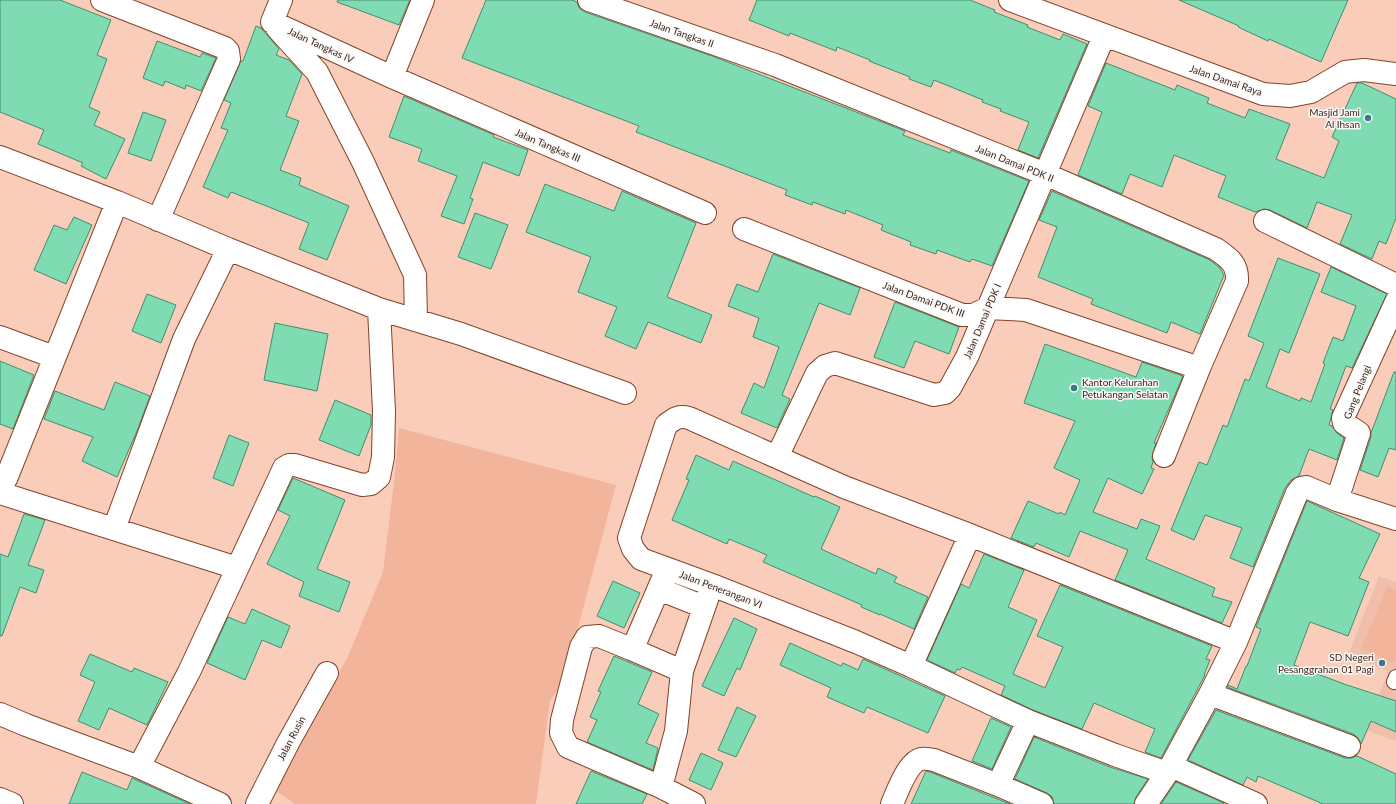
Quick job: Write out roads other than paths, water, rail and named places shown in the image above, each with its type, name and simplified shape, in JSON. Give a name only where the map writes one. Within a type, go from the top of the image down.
[{"type":"street","points":[[102,0],[225,48],[228,51],[229,59],[158,220]]},
{"type":"street","points":[[280,0],[272,22],[316,72],[363,162],[415,275],[416,320]]},
{"type":"street","points":[[392,77],[423,0]]},
{"type":"street","name":"Jalan Tangkas II","points":[[589,0],[775,65]]},
{"type":"street","name":"Jalan Damai Raya","points":[[1010,0],[1263,94],[1290,96],[1311,92],[1345,72],[1364,70],[1396,74]]},
{"type":"street","name":"Jalan Tangkas IV","points":[[272,22],[392,77]]},
{"type":"street","name":"Jalan Damai PDK I","points":[[777,457],[817,372],[826,366],[835,363],[934,395],[944,393],[950,388],[967,357],[1104,36]]},
{"type":"street","name":"Jalan Damai PDK II","points":[[775,65],[1045,174],[1216,249],[1226,256],[1233,263],[1237,272],[1237,281],[1200,366]]},
{"type":"street","name":"Jalan Tangkas III","points":[[392,77],[705,212]]},
{"type":"street","points":[[0,157],[117,202],[228,249],[379,309],[461,334],[625,393]]},
{"type":"street","points":[[117,202],[3,486],[114,529],[237,568]]},
{"type":"street","points":[[1265,221],[1396,285]]},
{"type":"street","name":"Jalan Damai PDK III","points":[[744,229],[962,315],[973,315],[988,308],[1026,310],[1190,365],[1200,366]]},
{"type":"street","points":[[114,529],[184,339],[228,249]]},
{"type":"street","name":"Gang Pelangi","points":[[1337,500],[1359,433],[1344,423],[1343,418],[1396,302]]},
{"type":"street","points":[[139,767],[189,672],[284,468],[289,465],[295,465],[362,485],[371,484],[379,477],[383,458],[384,411],[379,309]]},
{"type":"street","points":[[0,337],[54,356]]},
{"type":"street","points":[[1164,456],[1200,366]]},
{"type":"street","points":[[667,568],[641,559],[633,549],[629,538],[666,425],[675,418],[682,416],[844,487],[970,534],[1236,642]]},
{"type":"street","points":[[1146,804],[1169,770],[1236,642],[1297,493],[1301,488],[1306,487],[1337,500],[1396,519]]},
{"type":"street","points":[[912,666],[970,534]]},
{"type":"street","name":"Jalan Penerangan VI","points":[[631,649],[659,589],[667,568],[912,666],[1028,721],[1115,756],[1169,770],[1256,804]]},
{"type":"street","points":[[668,795],[682,671],[712,585]]},
{"type":"street","points":[[659,589],[704,607]]},
{"type":"street","points":[[682,671],[599,636],[587,637],[581,647],[562,720],[561,733],[568,747],[668,795],[694,804]]},
{"type":"street","name":"Jalan Rusin","points":[[257,804],[288,743],[327,673]]},
{"type":"street","points":[[1210,694],[1349,746]]},
{"type":"street","points":[[0,714],[139,767],[220,804]]},
{"type":"street","points":[[998,785],[1028,721]]},
{"type":"street","points":[[892,804],[909,769],[920,759],[934,760],[1042,804]]},
{"type":"street","points":[[0,799],[12,804]]},
{"type":"place","name":"Masjid Jami Al Ihsan","points":[[1368,118]]},
{"type":"place","name":"Kantor Kelurahan Petukangan Selatan","points":[[1074,388]]},
{"type":"place","name":"SD Negeri Pesanggrahan 01 Pagi","points":[[1382,663]]}]
